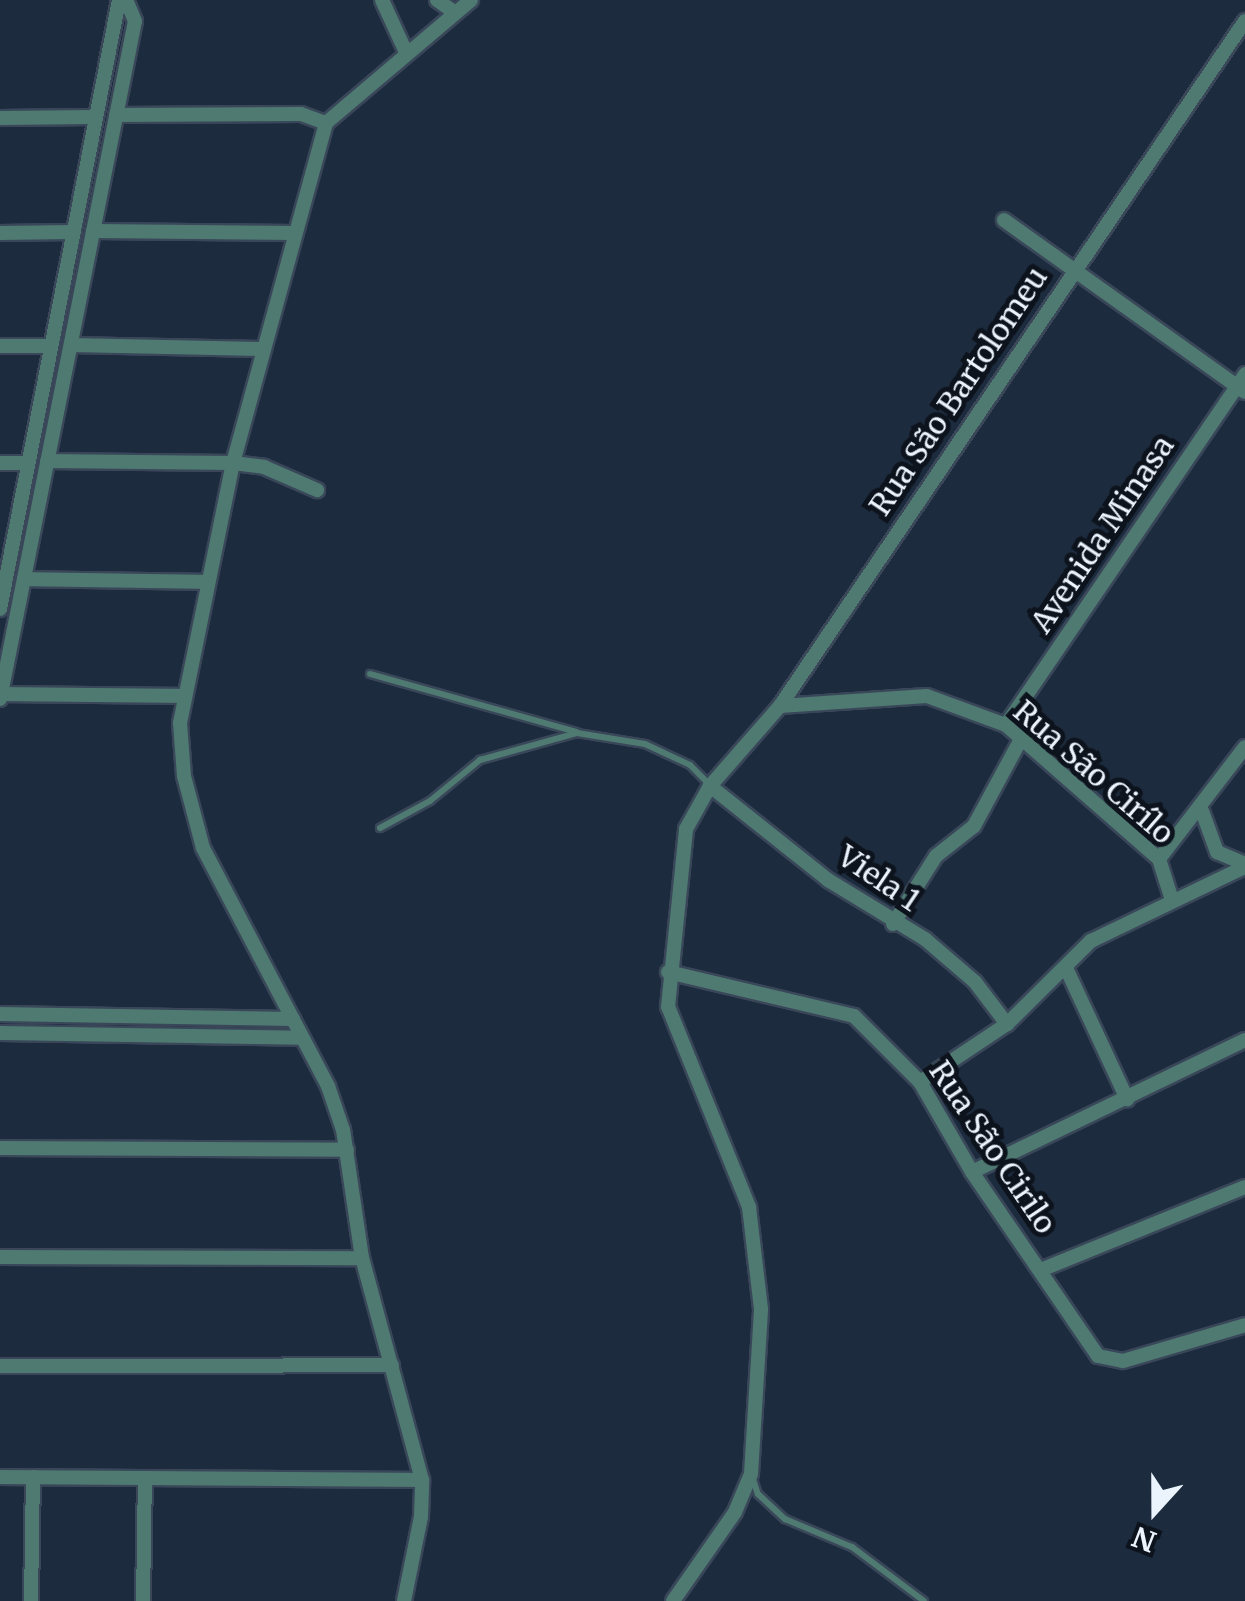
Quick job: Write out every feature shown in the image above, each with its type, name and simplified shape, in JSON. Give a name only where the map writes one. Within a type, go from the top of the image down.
[{"type":"street","points":[[123,0],[135,21],[1,696],[182,696]]},
{"type":"street","points":[[0,608],[92,117],[123,0]]},
{"type":"street","points":[[382,0],[406,50]]},
{"type":"street","points":[[437,0],[452,12]]},
{"type":"street","points":[[404,1601],[422,1516],[422,1480],[362,1258],[347,1150],[328,1086],[198,836],[184,776],[182,696],[260,349],[326,123],[406,50],[470,0]]},
{"type":"street","name":"Rua São Bartolomeu","points":[[710,786],[780,706],[1245,21]]},
{"type":"street","points":[[116,115],[301,114],[326,123]]},
{"type":"street","points":[[0,118],[92,117]]},
{"type":"street","points":[[1004,220],[1242,384]]},
{"type":"street","points":[[93,231],[294,233]]},
{"type":"street","points":[[0,233],[71,232]]},
{"type":"street","points":[[70,345],[260,349]]},
{"type":"street","points":[[0,346],[49,346]]},
{"type":"street","name":"Avenida Minasa","points":[[1006,725],[1242,384]]},
{"type":"street","points":[[47,461],[232,462],[264,467],[318,490]]},
{"type":"street","points":[[0,463],[26,463]]},
{"type":"street","points":[[24,579],[208,582]]},
{"type":"street","name":"Rua São Cirílo","points":[[780,706],[927,696],[1006,725],[1159,859],[1172,900]]},
{"type":"street","points":[[893,924],[936,856],[974,826],[1021,739]]},
{"type":"street","points":[[1159,859],[1202,811],[1245,747]]},
{"type":"street","points":[[673,1601],[735,1512],[751,1474],[761,1309],[749,1207],[668,1007],[668,972],[686,829],[710,786]]},
{"type":"street","name":"Viela 1","points":[[710,786],[893,924],[924,939],[975,982],[1007,1024]]},
{"type":"street","points":[[1202,811],[1216,852],[1245,865]]},
{"type":"street","points":[[920,1082],[1007,1024],[1091,941],[1245,865]]},
{"type":"street","points":[[1066,968],[1127,1099]]},
{"type":"street","name":"Rua São Cirilo","points":[[668,972],[854,1016],[920,1082],[972,1172],[1043,1269],[1087,1346],[1111,1363],[1245,1325]]},
{"type":"street","points":[[0,1014],[292,1019]]},
{"type":"street","points":[[0,1033],[302,1038]]},
{"type":"street","points":[[972,1172],[1245,1040]]},
{"type":"street","points":[[0,1148],[347,1150]]},
{"type":"street","points":[[1043,1269],[1245,1187]]},
{"type":"street","points":[[0,1257],[362,1258]]},
{"type":"street","points":[[0,1366],[392,1365]]},
{"type":"street","points":[[0,1477],[422,1480]]},
{"type":"street","points":[[31,1601],[32,1478]]},
{"type":"street","points":[[143,1601],[145,1478]]},
{"type":"lane","points":[[370,674],[577,733],[645,744],[690,765],[710,786]]},
{"type":"lane","points":[[380,828],[430,801],[480,760],[577,733]]},
{"type":"lane","points":[[751,1474],[758,1494],[784,1519],[852,1547],[924,1601]]}]
